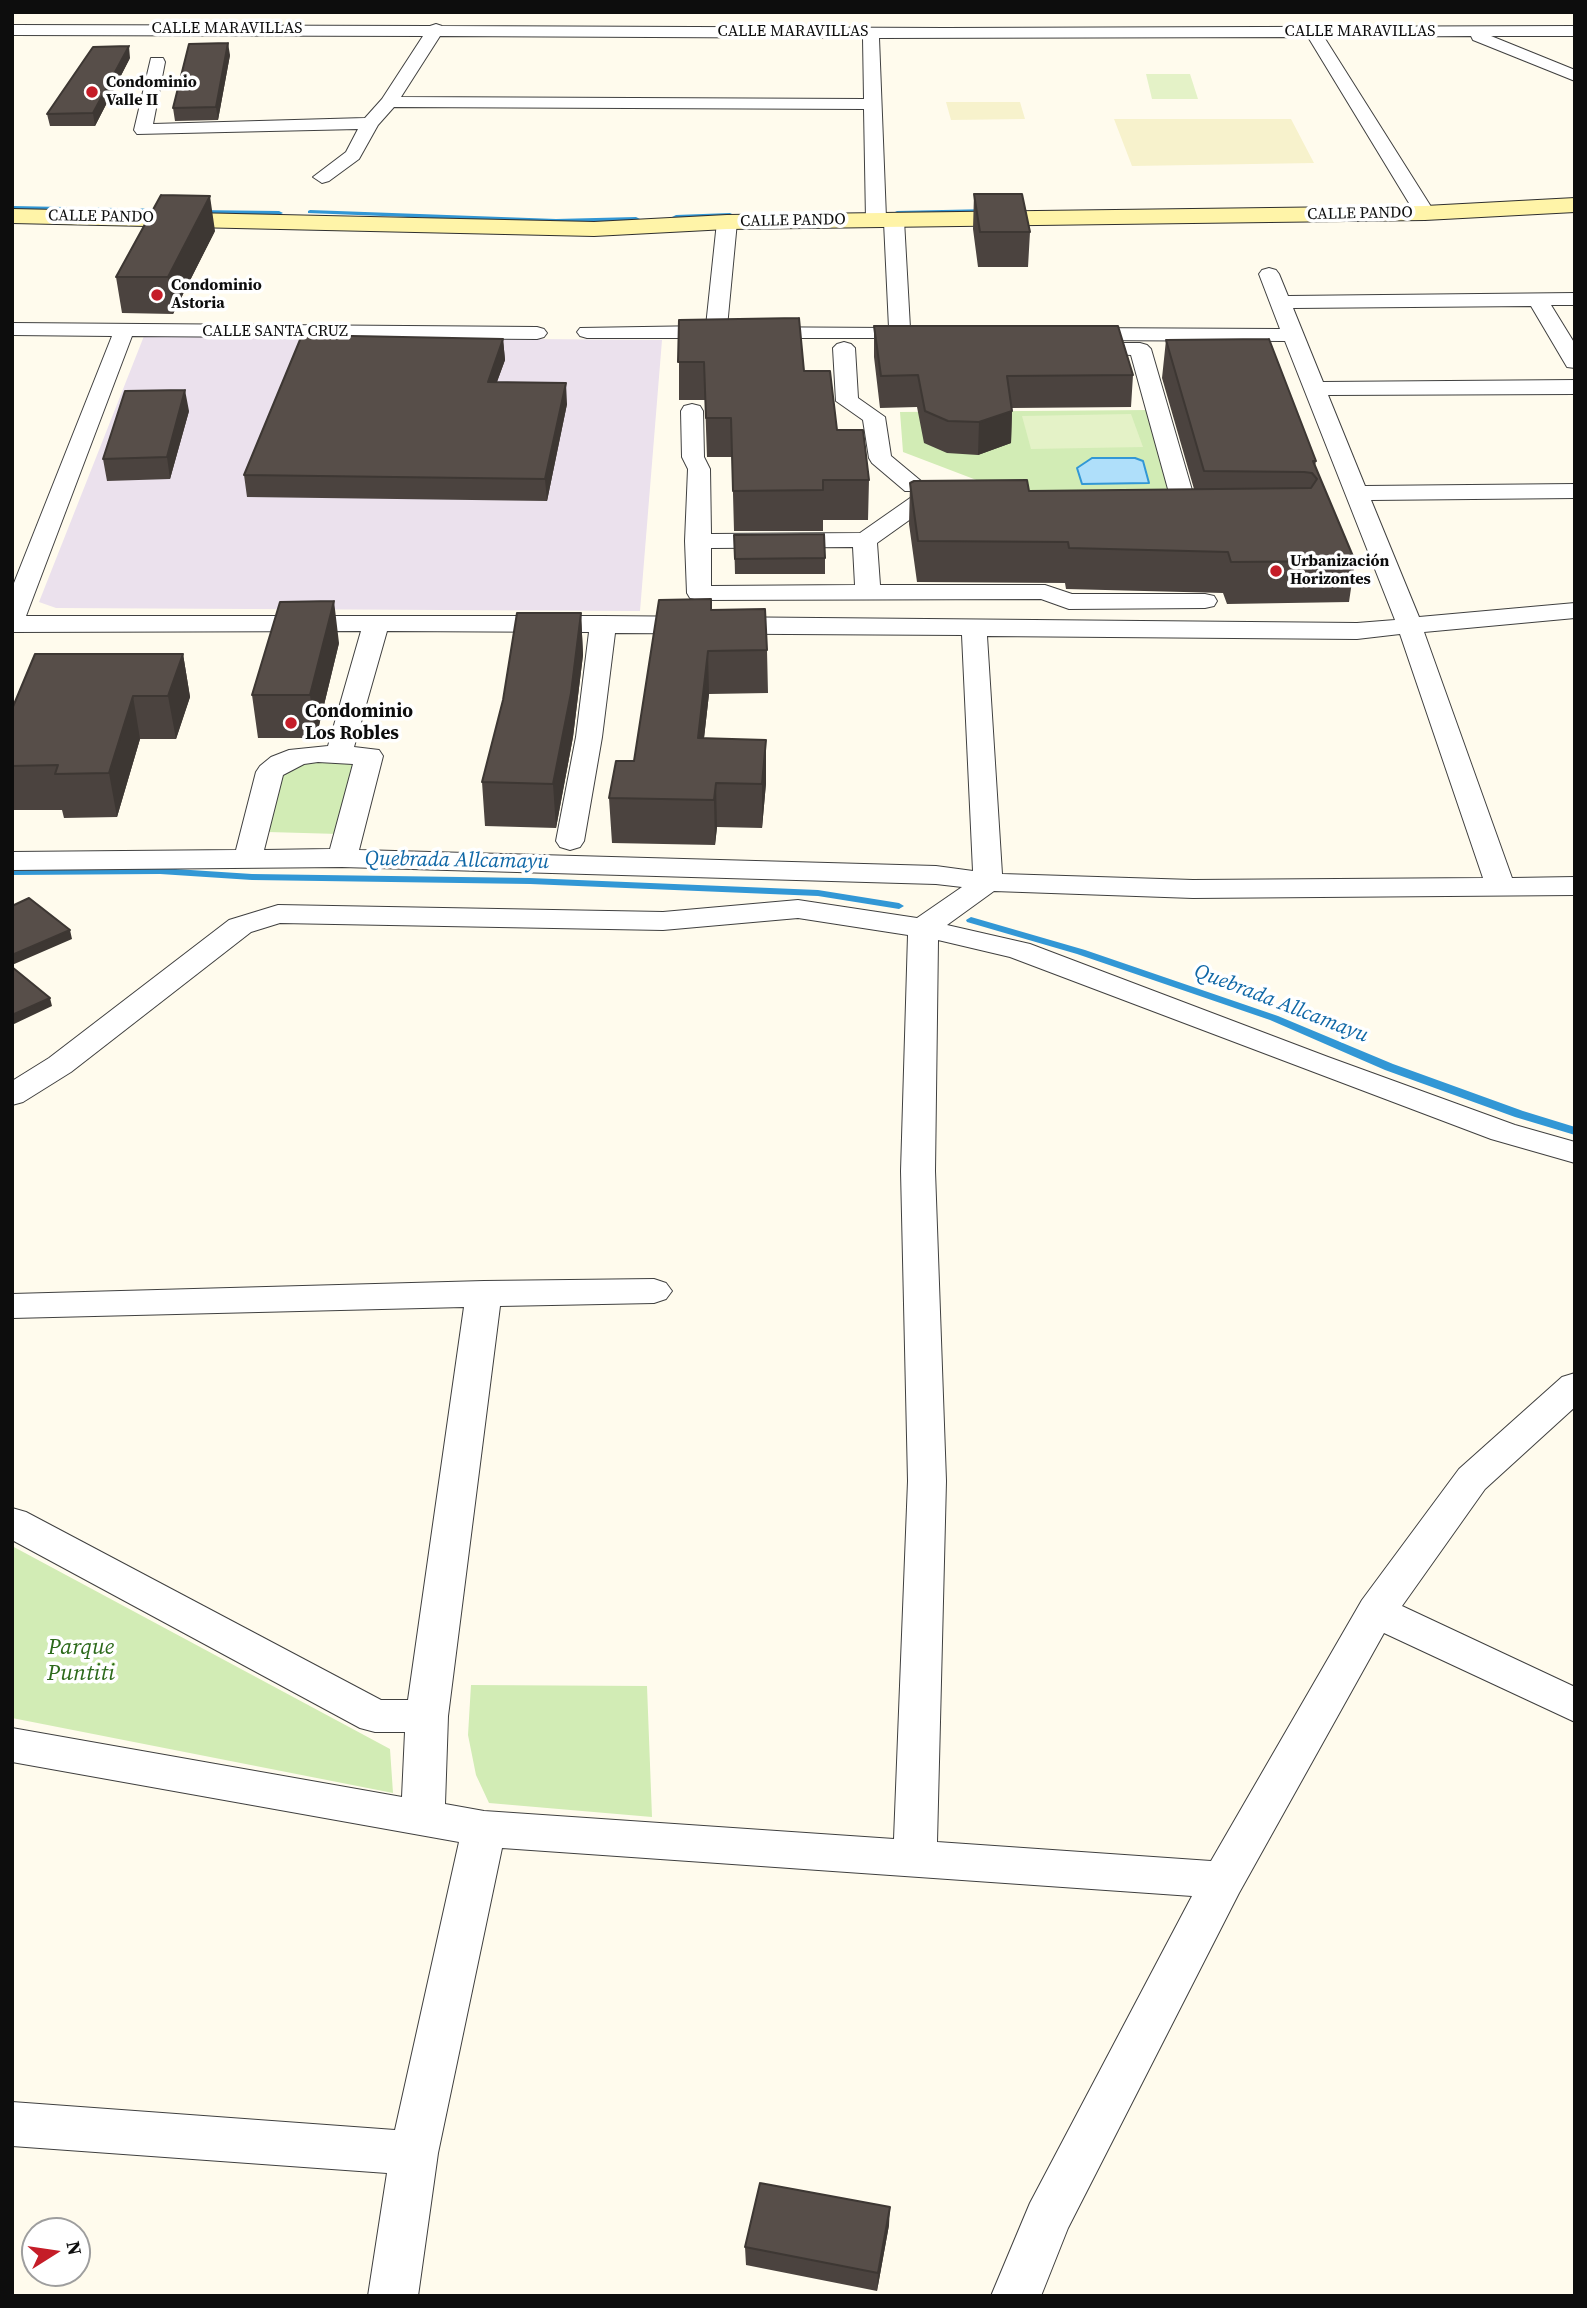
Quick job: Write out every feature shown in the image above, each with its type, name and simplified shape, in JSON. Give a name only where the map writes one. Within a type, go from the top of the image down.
[{"type":"street","points":[[539,30],[553,12]]},
{"type":"street","points":[[945,33],[951,12]]},
{"type":"street","points":[[322,177],[353,155],[370,123],[389,102],[436,29]]},
{"type":"street","name":"CALLE MARAVILLAS","points":[[12,30],[436,29],[871,33],[1575,31]]},
{"type":"street","points":[[1463,31],[1575,76]]},
{"type":"street","points":[[1313,32],[1425,213]]},
{"type":"street","points":[[871,33],[873,104],[900,334]]},
{"type":"street","points":[[157,62],[144,130],[370,123]]},
{"type":"street","points":[[389,102],[873,104]]},
{"type":"street","name":"CALLE PANDO","points":[[12,216],[594,229],[727,222],[1425,213],[1575,205]]},
{"type":"street","points":[[716,333],[727,222]]},
{"type":"street","points":[[1269,274],[1410,627],[1500,885]]},
{"type":"street","points":[[1280,302],[1575,299]]},
{"type":"street","points":[[1538,300],[1575,362]]},
{"type":"street","name":"CALLE SANTA CRUZ","points":[[12,329],[537,333]]},
{"type":"street","points":[[124,331],[12,622],[810,625],[974,629],[1357,631],[1575,610]]},
{"type":"street","points":[[587,332],[900,334],[939,341],[844,348],[678,347]]},
{"type":"street","points":[[1141,509],[1169,509],[1184,504],[1140,349],[1054,342],[1293,335]]},
{"type":"street","points":[[697,541],[865,540],[929,493],[880,458],[874,418],[847,401],[844,348]]},
{"type":"street","points":[[1314,389],[1575,387]]},
{"type":"street","points":[[692,411],[693,457],[699,469],[699,593],[1045,592],[1069,601],[1205,601]]},
{"type":"street","points":[[1356,493],[1575,491]]},
{"type":"street","points":[[1169,509],[1198,521]]},
{"type":"street","points":[[865,540],[867,593]]},
{"type":"street","points":[[12,555],[39,555]]},
{"type":"street","points":[[807,592],[810,625]]},
{"type":"street","points":[[338,754],[376,623]]},
{"type":"street","points":[[570,841],[589,737],[603,624]]},
{"type":"street","points":[[974,629],[988,882]]},
{"type":"street","points":[[247,858],[270,772],[281,763],[299,757],[338,754],[369,756],[342,858]]},
{"type":"street","points":[[12,860],[342,858],[936,875],[988,882],[1194,889],[1575,886]]},
{"type":"street","points":[[923,928],[988,882]]},
{"type":"street","points":[[12,1095],[60,1065],[240,926],[278,914],[663,921],[799,909],[923,928],[1019,950],[1317,1065],[1503,1132],[1575,1153]]},
{"type":"street","points":[[915,1859],[926,1481],[918,1171],[923,928]]},
{"type":"street","points":[[12,1306],[654,1291]]},
{"type":"street","points":[[423,1817],[427,1716],[484,1293]]},
{"type":"street","points":[[1016,2296],[1046,2219],[1223,1880],[1376,1612],[1472,1479],[1568,1402]]},
{"type":"street","points":[[12,1522],[375,1716],[427,1716]]},
{"type":"street","points":[[1376,1612],[1575,1706]]},
{"type":"street","points":[[12,1745],[484,1829],[1223,1880]]},
{"type":"street","points":[[393,2296],[414,2152],[484,1829]]},
{"type":"street","points":[[12,2124],[414,2152]]},
{"type":"shaded area","points":[[946,102],[1020,102],[1025,119],[951,120]]},
{"type":"shaded area","points":[[1114,119],[1291,119],[1314,163],[1132,166]]},
{"type":"shaded area","points":[[144,336],[662,340],[640,611],[56,608],[39,602]]},
{"type":"green space","points":[[1146,74],[1190,74],[1198,99],[1152,99]]},
{"type":"green space","points":[[1148,410],[1174,501],[1042,505],[903,452],[900,412]]},
{"type":"green space","points":[[1131,414],[1143,447],[1031,449],[1022,416]]},
{"type":"green space","points":[[311,760],[351,763],[355,769],[339,834],[268,832],[285,768]]},
{"type":"green space","name":"Parque Puntiti","points":[[12,1546],[390,1749],[393,1793],[12,1718]]},
{"type":"green space","points":[[471,1685],[647,1686],[652,1817],[489,1803],[476,1775],[468,1735]]},
{"type":"water","points":[[1092,458],[1135,458],[1143,461],[1149,483],[1082,484],[1077,468]]},
{"type":"building","name":"Condominio Valle II","points":[[228,43],[216,107],[173,108],[189,44]]},
{"type":"building","name":"Condominio Valle II","points":[[129,46],[93,113],[47,114],[93,47]]},
{"type":"building","points":[[974,194],[1022,194],[1030,232],[980,232]]},
{"type":"building","points":[[161,195],[210,196],[168,277],[116,277]]},
{"type":"building","points":[[799,318],[804,371],[830,371],[837,430],[863,430],[869,480],[823,480],[823,490],[733,491],[731,418],[706,418],[704,362],[678,362],[679,320]]},
{"type":"building","points":[[874,326],[1118,326],[1133,375],[1007,376],[1012,411],[979,422],[948,421],[925,411],[918,375],[881,376]]},
{"type":"building","points":[[302,335],[503,339],[488,382],[566,383],[545,479],[244,475]]},
{"type":"building","points":[[1269,339],[1316,461],[1313,461],[1355,561],[1231,562],[1228,552],[1069,548],[1068,542],[918,541],[910,483],[914,481],[1027,480],[1029,491],[1311,488],[1317,479],[1312,473],[1204,471],[1166,340]]},
{"type":"building","points":[[185,390],[167,457],[103,459],[125,391]]},
{"type":"building","points":[[824,534],[825,558],[735,559],[734,535]]},
{"type":"building","points":[[711,599],[711,610],[765,609],[767,650],[708,651],[698,738],[766,740],[762,784],[716,783],[714,800],[609,798],[616,761],[634,761],[659,600]]},
{"type":"building","points":[[334,601],[310,695],[252,695],[280,602]]},
{"type":"building","points":[[517,613],[581,613],[571,693],[553,784],[482,782],[503,700]]},
{"type":"building","points":[[35,654],[183,654],[168,696],[133,696],[109,773],[55,774],[58,765],[12,766],[12,709]]},
{"type":"building","points":[[29,898],[70,930],[12,955],[12,906]]},
{"type":"building","points":[[12,967],[50,998],[12,1015]]},
{"type":"building","points":[[760,2183],[890,2207],[878,2273],[745,2247]]},
{"type":"waterway","points":[[12,208],[167,211]]},
{"type":"waterway","points":[[196,211],[279,213]]},
{"type":"waterway","points":[[897,213],[989,211]]},
{"type":"waterway","points":[[310,212],[556,221],[636,219]]},
{"type":"waterway","points":[[676,217],[730,215]]},
{"type":"waterway","name":"Quebrada Allcamayu","points":[[12,872],[160,871],[252,877],[530,881],[818,893],[899,906]]},
{"type":"waterway","name":"Quebrada Allcamayu","points":[[971,920],[1081,952],[1274,1018],[1389,1067],[1519,1114],[1575,1131]]},
{"type":"place","name":"Condominio Valle II","points":[[92,92]]},
{"type":"place","name":"Condominio Astoria","points":[[157,295]]},
{"type":"place","name":"Urbanización Horizontes","points":[[1276,571]]},
{"type":"place","name":"Condominio Los Robles","points":[[291,723]]}]
